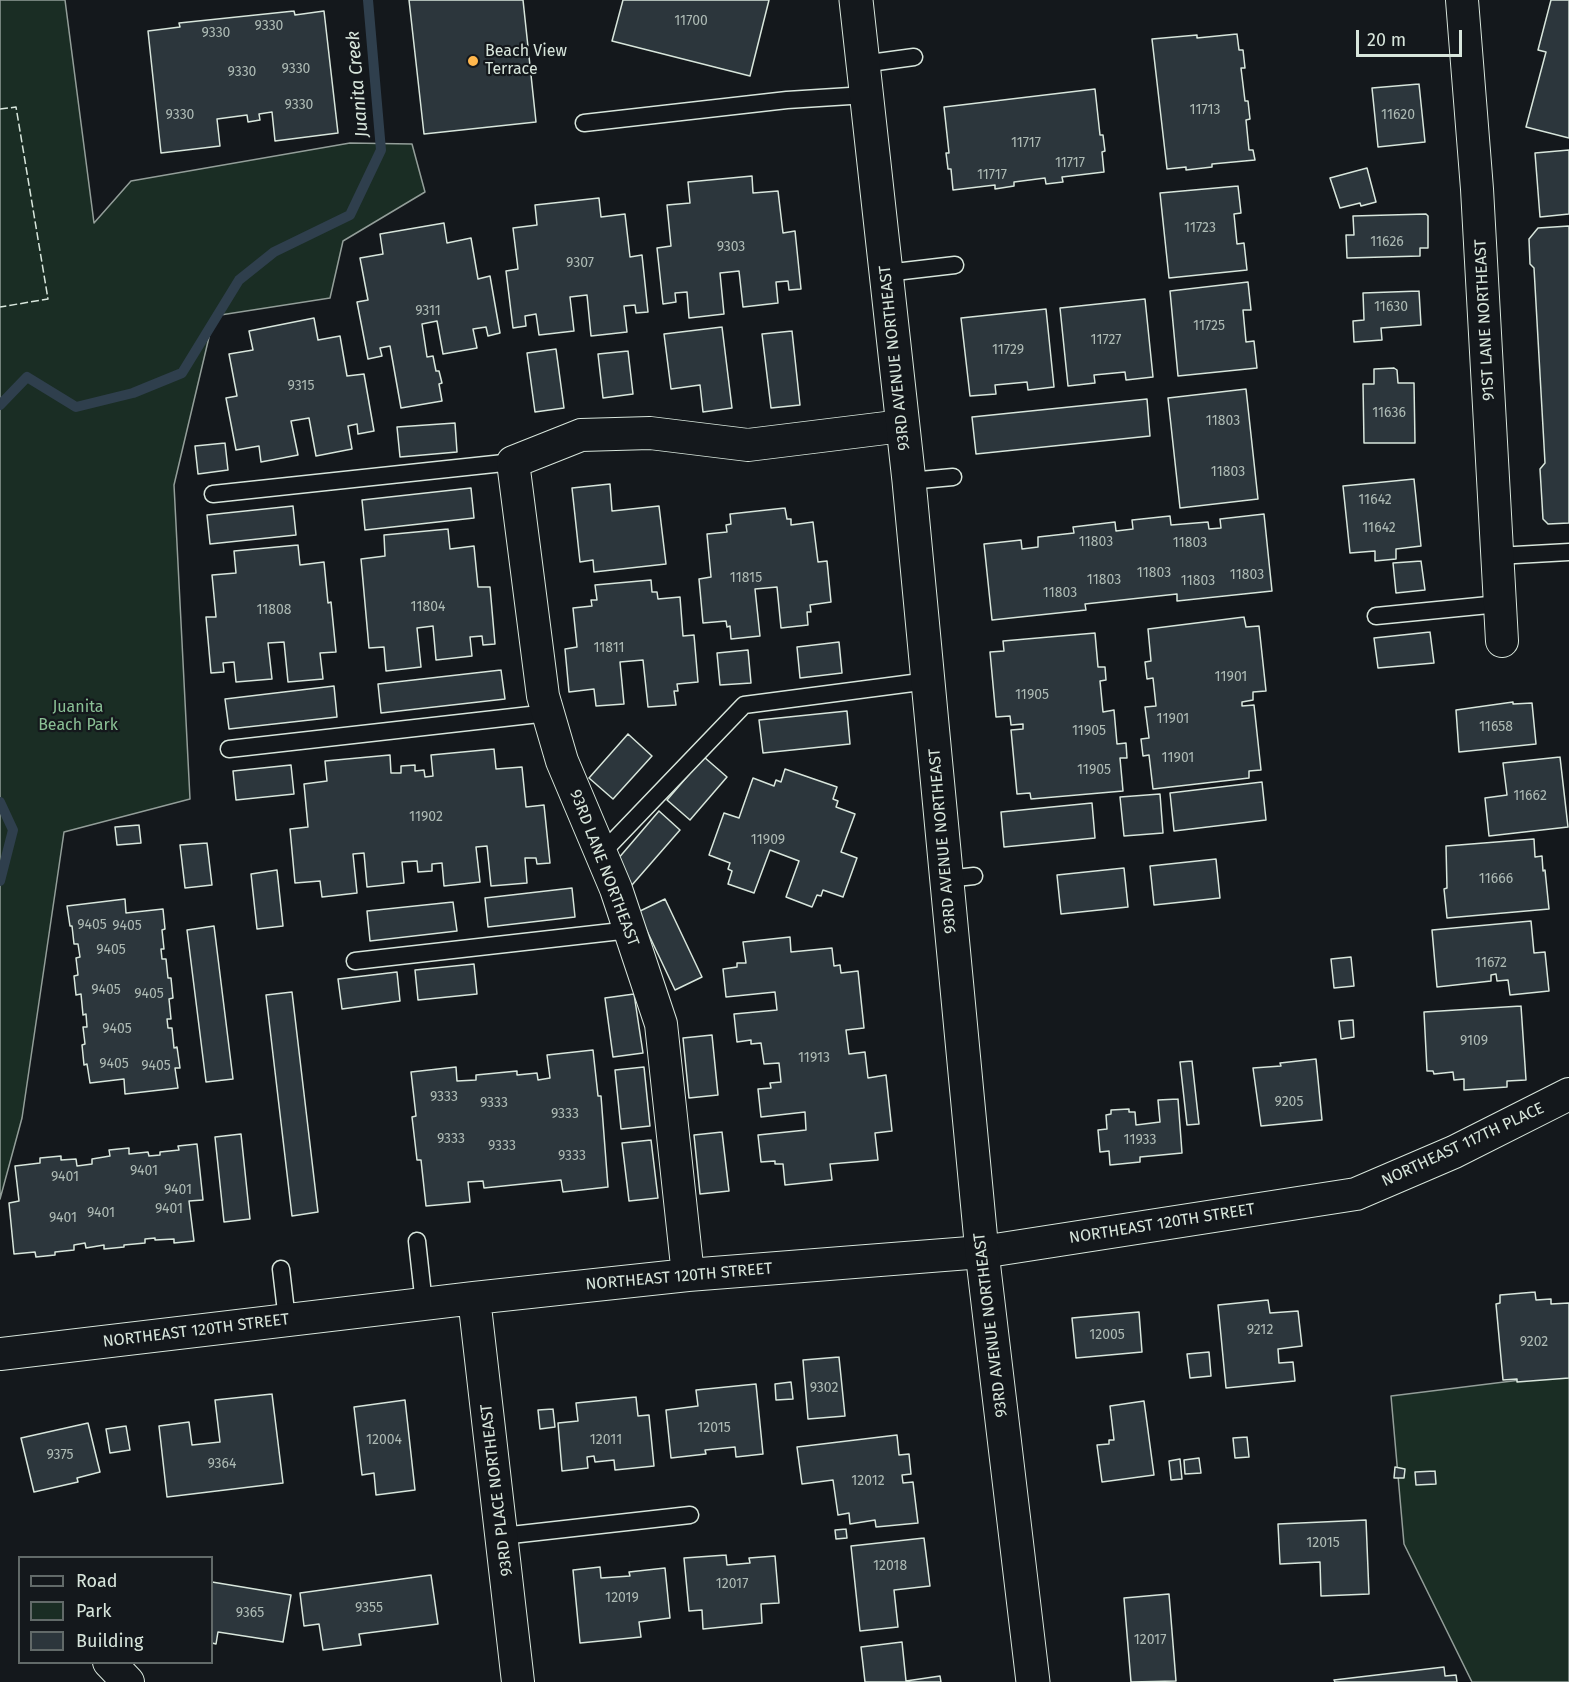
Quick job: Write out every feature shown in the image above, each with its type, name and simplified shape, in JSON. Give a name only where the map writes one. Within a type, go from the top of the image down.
[{"type":"street","name":"93RD AVENUE NORTHEAST","points":[[856,0],[909,481],[928,681],[961,877],[982,1252],[1033,1682]]},
{"type":"street","name":"91ST LANE NORTHEAST","points":[[1462,0],[1478,189],[1502,641]]},
{"type":"street","points":[[513,462],[581,435],[650,433],[748,445],[902,426]]},
{"type":"street","name":"93RD LANE NORTHEAST","points":[[513,462],[543,696],[562,761],[616,889],[661,1024],[688,1275]]},
{"type":"street","name":"NORTHEAST 117TH PLACE","points":[[1356,1194],[1454,1152],[1569,1094]]},
{"type":"street","name":"NORTHEAST 120TH STREET","points":[[0,1354],[688,1275],[982,1252],[1356,1194]]},
{"type":"street","name":"93RD PLACE NORTHEAST","points":[[474,1298],[518,1682]]},
{"type":"street","points":[[112,1664],[128,1682]]},
{"type":"lane","points":[[585,123],[787,100],[864,79],[914,57]]},
{"type":"lane","points":[[886,273],[955,265]]},
{"type":"lane","points":[[213,494],[513,462]]},
{"type":"lane","points":[[909,481],[953,477]]},
{"type":"lane","points":[[1497,556],[1569,552]]},
{"type":"lane","points":[[1376,615],[1500,604]]},
{"type":"lane","points":[[601,854],[744,705],[928,681]]},
{"type":"lane","points":[[229,748],[548,713]]},
{"type":"lane","points":[[355,961],[630,930]]},
{"type":"lane","points":[[417,1241],[424,1304]]},
{"type":"lane","points":[[281,1269],[287,1320]]},
{"type":"lane","points":[[502,1536],[690,1515]]},
{"type":"green space","name":"Juanita Beach Park","points":[[0,0],[65,0],[94,223],[131,181],[350,143],[412,144],[425,192],[343,241],[330,298],[214,316],[174,485],[190,799],[64,832],[22,1118],[0,1199]]},
{"type":"green space","points":[[1569,1374],[1569,1682],[1472,1682],[1404,1544],[1391,1396]]},
{"type":"building","name":"Beach View Terrace","points":[[409,0],[523,0],[536,122],[424,134]]},
{"type":"building","points":[[623,0],[769,0],[750,76],[612,41]]},
{"type":"building","points":[[1551,0],[1569,0],[1569,138],[1526,127],[1546,52],[1538,50]]},
{"type":"building","points":[[294,11],[295,15],[324,11],[338,133],[275,141],[272,112],[259,114],[260,120],[248,122],[247,115],[217,119],[220,146],[161,153],[148,31],[180,27],[179,23]]},
{"type":"building","points":[[1237,34],[1239,50],[1243,50],[1245,68],[1241,68],[1250,119],[1246,120],[1249,150],[1253,150],[1255,160],[1212,164],[1212,167],[1186,170],[1186,167],[1167,169],[1152,39]]},
{"type":"building","points":[[1419,84],[1425,142],[1378,147],[1372,88]]},
{"type":"building","points":[[1095,89],[1100,135],[1103,135],[1105,151],[1102,152],[1104,172],[1062,177],[1063,182],[1046,184],[1045,178],[1014,182],[1014,186],[995,189],[995,185],[953,190],[951,169],[948,169],[946,153],[949,153],[944,107]]},
{"type":"building","points":[[1569,150],[1569,214],[1540,217],[1535,153]]},
{"type":"building","points":[[1367,168],[1376,202],[1340,208],[1330,178]]},
{"type":"building","points":[[752,176],[753,193],[778,191],[783,233],[795,231],[801,289],[789,290],[788,281],[776,282],[778,303],[743,307],[739,271],[720,273],[724,314],[689,318],[687,292],[675,293],[676,302],[663,304],[657,248],[671,246],[667,205],[690,203],[688,182]]},
{"type":"building","points":[[1238,186],[1241,213],[1234,214],[1237,244],[1244,243],[1247,270],[1169,278],[1160,193]]},
{"type":"building","points":[[599,198],[601,217],[625,214],[630,257],[642,255],[648,312],[636,313],[635,305],[624,306],[627,332],[591,336],[587,295],[570,297],[574,331],[539,335],[536,314],[525,316],[526,326],[513,328],[506,271],[518,269],[513,228],[537,225],[535,205]]},
{"type":"building","points":[[1426,214],[1428,216],[1428,248],[1420,248],[1420,256],[1347,258],[1346,235],[1354,235],[1353,216]]},
{"type":"building","points":[[444,223],[447,243],[471,238],[478,279],[490,276],[500,333],[488,336],[486,327],[473,329],[477,348],[443,354],[437,321],[422,324],[427,357],[433,356],[436,371],[439,371],[442,401],[401,408],[390,346],[380,348],[382,356],[368,359],[357,302],[368,300],[360,258],[383,254],[380,234]]},
{"type":"building","points":[[1569,226],[1569,523],[1548,524],[1543,519],[1540,469],[1545,463],[1534,268],[1530,264],[1529,239],[1538,228]]},
{"type":"building","points":[[1248,282],[1251,310],[1243,310],[1246,342],[1254,341],[1257,368],[1178,376],[1170,291]]},
{"type":"building","points":[[1419,291],[1421,325],[1381,328],[1382,340],[1354,342],[1353,321],[1364,320],[1363,293]]},
{"type":"building","points":[[1145,299],[1153,377],[1126,380],[1125,372],[1094,375],[1095,383],[1068,386],[1060,308]]},
{"type":"building","points":[[1046,309],[1054,387],[1028,390],[1027,382],[995,385],[996,394],[970,396],[961,318]]},
{"type":"building","points":[[314,318],[318,340],[340,336],[347,376],[364,374],[374,431],[358,434],[357,424],[348,426],[352,449],[316,456],[309,418],[291,421],[298,455],[261,462],[259,446],[236,450],[226,398],[237,396],[229,354],[253,350],[249,331]]},
{"type":"building","points":[[722,327],[732,408],[703,412],[700,385],[671,389],[664,334]]},
{"type":"building","points":[[792,331],[800,405],[771,408],[762,334]]},
{"type":"building","points":[[556,349],[564,408],[535,412],[527,353]]},
{"type":"building","points":[[628,351],[633,394],[603,398],[598,354]]},
{"type":"building","points":[[1394,368],[1397,370],[1398,383],[1414,383],[1415,443],[1364,443],[1363,384],[1374,384],[1374,369]]},
{"type":"building","points":[[1246,389],[1258,499],[1180,508],[1168,398]]},
{"type":"building","points":[[1147,399],[1150,436],[976,454],[972,417]]},
{"type":"building","points":[[455,423],[457,452],[400,457],[397,427]]},
{"type":"building","points":[[225,443],[228,470],[198,474],[195,446]]},
{"type":"building","points":[[1414,479],[1421,546],[1396,549],[1396,559],[1375,561],[1375,551],[1350,553],[1343,486]]},
{"type":"building","points":[[610,484],[612,511],[659,506],[666,564],[594,572],[593,560],[580,562],[572,488]]},
{"type":"building","points":[[471,488],[474,518],[365,530],[362,500]]},
{"type":"building","points":[[293,506],[296,535],[210,544],[207,515]]},
{"type":"building","points":[[785,508],[787,519],[791,519],[791,525],[813,522],[818,562],[827,561],[831,602],[810,605],[811,612],[807,612],[808,625],[781,628],[777,587],[755,589],[760,636],[731,639],[730,626],[727,627],[726,621],[703,623],[699,579],[711,577],[707,534],[727,532],[726,525],[731,524],[730,514]]},
{"type":"building","points":[[1264,514],[1272,591],[1177,601],[1177,594],[1085,604],[1086,610],[992,620],[984,544],[1021,540],[1022,549],[1038,547],[1038,537],[1074,533],[1073,527],[1115,522],[1116,531],[1133,529],[1132,520],[1170,516],[1171,525],[1208,522],[1209,529],[1221,528],[1220,519]]},
{"type":"building","points":[[448,529],[450,549],[474,546],[478,587],[490,587],[495,644],[483,645],[482,636],[470,637],[472,656],[436,660],[433,626],[417,628],[421,667],[386,671],[384,647],[369,648],[361,559],[385,556],[384,535]]},
{"type":"building","points":[[298,545],[300,565],[324,562],[336,652],[320,653],[323,679],[288,682],[284,642],[268,643],[272,679],[236,682],[234,662],[223,663],[224,672],[211,673],[206,617],[216,617],[212,575],[236,573],[234,551]]},
{"type":"building","points":[[1421,561],[1425,590],[1396,593],[1393,563]]},
{"type":"building","points":[[651,580],[652,592],[657,592],[658,599],[680,597],[683,636],[694,635],[698,682],[677,684],[678,691],[674,691],[676,705],[648,707],[643,660],[620,662],[624,704],[596,706],[594,689],[569,692],[565,649],[577,647],[573,608],[592,606],[591,600],[597,600],[595,585]]},
{"type":"building","points":[[1244,617],[1246,627],[1259,626],[1266,691],[1253,692],[1253,700],[1242,702],[1242,706],[1254,705],[1261,770],[1249,771],[1249,778],[1153,789],[1149,755],[1143,756],[1141,739],[1149,738],[1145,707],[1156,706],[1153,678],[1147,679],[1145,662],[1151,661],[1148,629]]},
{"type":"building","points":[[1430,632],[1434,663],[1378,668],[1374,638]]},
{"type":"building","points":[[1095,633],[1098,667],[1105,667],[1106,680],[1100,681],[1103,712],[1114,710],[1117,744],[1126,743],[1127,758],[1120,758],[1123,791],[1031,799],[1030,793],[1017,794],[1011,730],[1023,729],[1023,724],[1011,725],[1010,716],[996,717],[990,652],[1004,651],[1003,641]]},
{"type":"building","points":[[839,642],[842,673],[800,678],[797,647]]},
{"type":"building","points":[[748,650],[751,683],[720,685],[717,653]]},
{"type":"building","points":[[501,670],[505,699],[381,713],[378,684]]},
{"type":"building","points":[[334,686],[337,717],[229,729],[225,699]]},
{"type":"building","points":[[1513,702],[1513,704],[1532,703],[1536,744],[1459,752],[1456,710]]},
{"type":"building","points":[[847,711],[850,744],[763,753],[759,720]]},
{"type":"building","points":[[628,734],[652,756],[613,799],[589,778]]},
{"type":"building","points":[[494,749],[496,769],[522,767],[526,807],[544,805],[550,863],[537,864],[536,858],[525,858],[527,883],[491,886],[487,846],[476,847],[480,882],[444,886],[442,863],[432,864],[432,871],[418,872],[417,861],[402,862],[404,883],[367,887],[364,853],[353,854],[357,893],[322,897],[320,881],[295,883],[290,829],[308,827],[304,784],[327,781],[325,761],[390,755],[391,773],[401,773],[401,766],[415,765],[415,771],[424,770],[425,777],[433,776],[431,755]]},
{"type":"building","points":[[704,757],[727,777],[690,820],[667,800]]},
{"type":"building","points":[[1560,757],[1568,827],[1489,836],[1485,798],[1507,795],[1503,763]]},
{"type":"building","points":[[291,765],[294,794],[236,800],[233,771]]},
{"type":"building","points":[[785,769],[837,787],[833,799],[838,801],[836,807],[855,814],[841,852],[857,858],[843,897],[823,890],[821,896],[817,895],[812,907],[786,897],[799,861],[770,850],[754,893],[728,884],[732,871],[728,869],[730,863],[709,855],[724,813],[739,818],[753,778],[774,786],[776,780],[781,782]]},
{"type":"building","points":[[1262,782],[1266,820],[1174,831],[1170,793]]},
{"type":"building","points":[[1160,794],[1163,833],[1124,836],[1120,797]]},
{"type":"building","points":[[1092,803],[1095,838],[1004,847],[1001,812]]},
{"type":"building","points":[[659,811],[680,830],[632,885],[611,867]]},
{"type":"building","points":[[139,825],[141,843],[117,845],[115,827]]},
{"type":"building","points":[[1534,839],[1535,857],[1542,856],[1543,871],[1545,870],[1549,909],[1447,918],[1444,889],[1447,888],[1446,846]]},
{"type":"building","points":[[207,843],[212,885],[185,888],[180,845]]},
{"type":"building","points":[[1216,859],[1220,898],[1154,905],[1150,866]]},
{"type":"building","points":[[1124,868],[1128,907],[1061,914],[1057,875]]},
{"type":"building","points":[[277,870],[283,926],[257,929],[251,874]]},
{"type":"building","points":[[572,888],[575,917],[488,927],[485,898]]},
{"type":"building","points":[[125,899],[126,913],[163,909],[164,949],[161,949],[162,959],[166,959],[168,978],[171,978],[173,998],[169,999],[171,1019],[167,1019],[168,1028],[172,1028],[174,1048],[177,1047],[180,1068],[175,1068],[178,1088],[125,1094],[124,1079],[90,1083],[87,1064],[84,1065],[82,1045],[85,1044],[83,1027],[87,1027],[86,1014],[83,1015],[81,994],[76,995],[74,976],[78,975],[76,958],[80,957],[78,944],[74,944],[67,906]]},
{"type":"building","points":[[665,899],[702,977],[675,990],[638,912]]},
{"type":"building","points":[[453,902],[457,931],[370,941],[367,911]]},
{"type":"building","points":[[1531,921],[1534,953],[1545,952],[1549,991],[1510,995],[1508,980],[1497,981],[1496,974],[1491,975],[1491,981],[1437,987],[1432,930]]},
{"type":"building","points":[[214,926],[233,1079],[206,1082],[187,930]]},
{"type":"building","points":[[790,937],[791,952],[832,948],[834,966],[840,965],[841,973],[858,971],[864,1028],[846,1030],[849,1054],[865,1052],[868,1078],[886,1075],[892,1131],[875,1133],[878,1160],[830,1164],[832,1180],[785,1185],[783,1164],[775,1164],[775,1161],[761,1162],[758,1135],[806,1130],[805,1112],[761,1117],[758,1089],[771,1088],[770,1083],[781,1082],[779,1063],[764,1064],[761,1043],[751,1044],[751,1040],[737,1042],[734,1014],[777,1010],[775,992],[726,997],[723,969],[737,967],[737,963],[746,963],[743,942]]},
{"type":"building","points":[[1351,957],[1354,986],[1334,988],[1331,959]]},
{"type":"building","points":[[474,964],[477,994],[418,1000],[415,970]]},
{"type":"building","points":[[397,972],[400,1001],[342,1009],[338,979]]},
{"type":"building","points":[[292,992],[318,1212],[292,1216],[266,995]]},
{"type":"building","points":[[634,994],[643,1053],[613,1057],[605,998]]},
{"type":"building","points":[[1521,1006],[1526,1080],[1507,1081],[1507,1087],[1464,1090],[1464,1079],[1454,1080],[1453,1072],[1434,1074],[1433,1071],[1427,1071],[1424,1012]]},
{"type":"building","points":[[1353,1020],[1354,1037],[1341,1039],[1339,1021]]},
{"type":"building","points":[[712,1035],[718,1095],[689,1098],[683,1038]]},
{"type":"building","points":[[593,1050],[598,1096],[601,1096],[608,1187],[563,1192],[561,1180],[484,1188],[483,1181],[468,1182],[470,1202],[426,1206],[421,1160],[417,1160],[412,1117],[416,1116],[411,1072],[456,1067],[457,1081],[476,1080],[476,1075],[517,1071],[517,1075],[537,1073],[538,1080],[550,1078],[547,1055]]},
{"type":"building","points":[[1316,1059],[1322,1120],[1261,1126],[1253,1068],[1281,1066],[1280,1063]]},
{"type":"building","points":[[1192,1061],[1199,1124],[1187,1125],[1180,1062]]},
{"type":"building","points":[[644,1067],[650,1126],[621,1129],[615,1070]]},
{"type":"building","points":[[1178,1099],[1182,1153],[1140,1157],[1140,1162],[1110,1165],[1109,1151],[1100,1152],[1098,1130],[1107,1129],[1106,1115],[1111,1114],[1111,1110],[1129,1109],[1129,1112],[1135,1112],[1136,1125],[1160,1122],[1158,1100]]},
{"type":"building","points":[[722,1132],[729,1191],[700,1194],[694,1135]]},
{"type":"building","points":[[241,1134],[250,1219],[224,1222],[215,1137]]},
{"type":"building","points":[[651,1140],[658,1198],[629,1201],[622,1143]]},
{"type":"building","points":[[197,1144],[203,1200],[189,1201],[194,1241],[174,1243],[174,1239],[155,1240],[155,1238],[145,1239],[145,1243],[104,1249],[104,1245],[86,1248],[85,1243],[74,1245],[74,1250],[55,1252],[55,1255],[36,1257],[35,1252],[14,1254],[9,1203],[19,1201],[15,1166],[40,1163],[40,1158],[61,1156],[61,1160],[76,1159],[77,1166],[92,1164],[92,1159],[110,1156],[109,1150],[129,1148],[129,1154],[148,1152],[149,1156],[179,1150],[178,1146]]},
{"type":"building","points":[[1535,1292],[1536,1300],[1551,1299],[1551,1304],[1569,1303],[1569,1378],[1517,1382],[1517,1379],[1503,1380],[1496,1304],[1500,1303],[1500,1295]]},
{"type":"building","points":[[1268,1300],[1270,1313],[1298,1311],[1302,1346],[1278,1349],[1279,1363],[1293,1362],[1295,1381],[1226,1388],[1218,1305]]},
{"type":"building","points":[[1139,1312],[1142,1352],[1076,1358],[1072,1318]]},
{"type":"building","points":[[1209,1352],[1211,1376],[1190,1378],[1187,1354]]},
{"type":"building","points":[[839,1357],[845,1416],[808,1419],[803,1360]]},
{"type":"building","points":[[791,1382],[793,1399],[776,1400],[775,1384]]},
{"type":"building","points":[[756,1384],[763,1454],[736,1457],[735,1447],[705,1450],[706,1454],[671,1458],[666,1410],[698,1406],[696,1390]]},
{"type":"building","points":[[272,1394],[283,1483],[167,1497],[159,1426],[189,1422],[192,1445],[220,1442],[215,1400]]},
{"type":"building","points":[[636,1397],[638,1416],[649,1415],[654,1466],[615,1470],[614,1460],[595,1462],[594,1456],[587,1457],[588,1468],[562,1471],[558,1423],[578,1421],[576,1403]]},
{"type":"building","points":[[405,1400],[415,1490],[376,1495],[374,1473],[362,1475],[354,1407]]},
{"type":"building","points":[[1144,1401],[1154,1475],[1102,1482],[1097,1445],[1109,1444],[1109,1440],[1114,1440],[1110,1406]]},
{"type":"building","points":[[553,1409],[555,1427],[540,1429],[538,1410]]},
{"type":"building","points":[[88,1423],[100,1472],[77,1478],[78,1482],[34,1492],[21,1438]]},
{"type":"building","points":[[126,1426],[130,1450],[110,1453],[106,1429]]},
{"type":"building","points":[[897,1435],[899,1455],[909,1454],[911,1474],[902,1475],[903,1483],[913,1482],[918,1523],[876,1527],[875,1520],[850,1524],[849,1513],[838,1515],[833,1480],[802,1484],[797,1447]]},
{"type":"building","points":[[1247,1437],[1249,1457],[1235,1458],[1233,1438]]},
{"type":"building","points":[[1199,1458],[1201,1473],[1185,1474],[1184,1460]]},
{"type":"building","points":[[1180,1459],[1182,1479],[1171,1480],[1169,1461]]},
{"type":"building","points":[[1395,1467],[1405,1469],[1404,1478],[1394,1478]]},
{"type":"building","points":[[1435,1471],[1436,1484],[1416,1485],[1415,1472]]},
{"type":"building","points":[[1366,1520],[1369,1594],[1321,1596],[1320,1562],[1280,1564],[1278,1524]]},
{"type":"building","points":[[846,1529],[847,1538],[836,1539],[835,1530]]},
{"type":"building","points":[[924,1538],[930,1586],[894,1590],[898,1627],[860,1631],[851,1546]]},
{"type":"building","points":[[726,1555],[727,1565],[750,1563],[749,1558],[775,1556],[779,1603],[761,1604],[762,1623],[703,1629],[702,1610],[689,1611],[684,1558]]},
{"type":"building","points":[[600,1567],[601,1578],[630,1576],[629,1572],[665,1568],[670,1618],[639,1622],[641,1637],[580,1643],[573,1570]]},
{"type":"building","points":[[431,1575],[438,1624],[359,1634],[361,1645],[323,1650],[319,1624],[304,1626],[300,1593]]},
{"type":"building","points":[[213,1582],[291,1595],[283,1642],[218,1632],[216,1644],[213,1643]]},
{"type":"building","points":[[1169,1594],[1176,1681],[1131,1682],[1124,1598]]},
{"type":"building","points":[[902,1642],[906,1681],[940,1676],[941,1682],[865,1682],[861,1647]]},
{"type":"building","points":[[1444,1667],[1445,1676],[1456,1675],[1457,1682],[1335,1682],[1334,1680]]},
{"type":"waterway","name":"Juanita Creek","points":[[0,405],[27,377],[76,407],[133,393],[182,373],[239,280],[274,252],[350,215],[381,150],[368,0]]},
{"type":"waterway","name":"Juanita Creek","points":[[0,802],[13,830],[0,881]]},
{"type":"fence","points":[[0,109],[16,107],[48,299],[0,307]]},
{"type":"place","name":"Beach View Terrace","points":[[473,61]]}]
